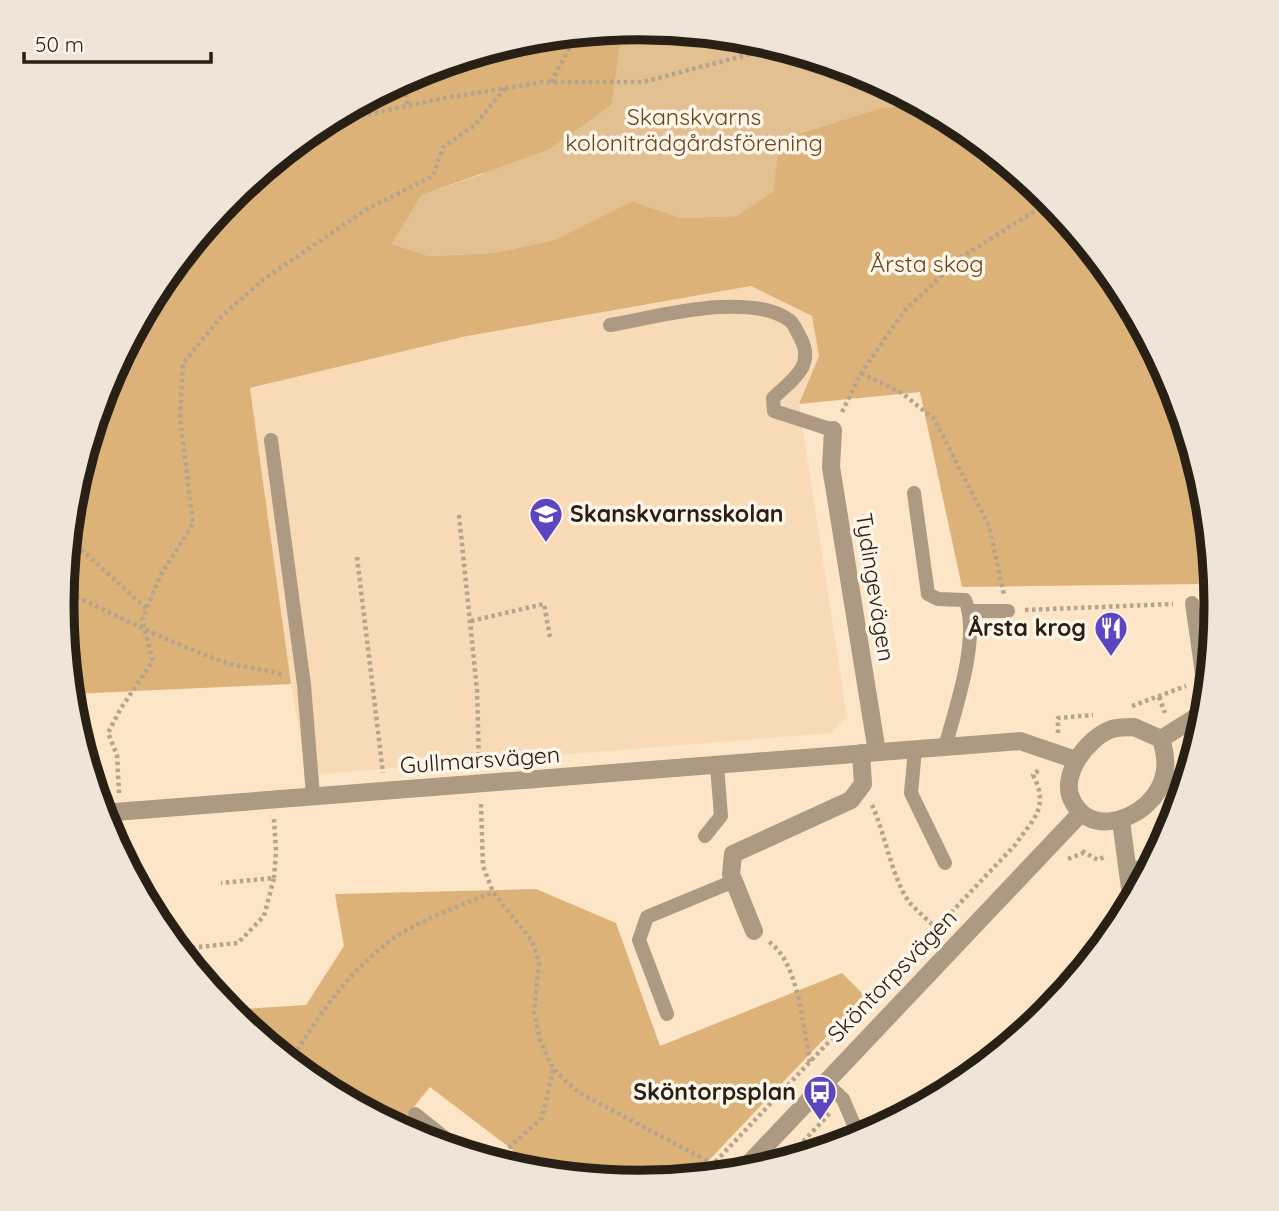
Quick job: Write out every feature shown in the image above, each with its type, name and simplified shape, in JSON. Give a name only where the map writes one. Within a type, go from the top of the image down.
[{"type":"street","name":"Tydingevägen","points":[[833,430],[831,467],[869,753]]},
{"type":"street","points":[[1161,740],[1193,718]]},
{"type":"street","points":[[1134,727],[1161,740],[1167,758],[1165,776],[1154,797],[1140,810],[1121,821],[1098,822],[1081,813],[1071,800],[1070,780],[1076,760],[1093,740],[1113,728],[1134,727]]},
{"type":"street","name":"Gullmarsvägen","points":[[113,812],[1020,741],[1076,760]]},
{"type":"street","points":[[754,931],[734,881],[731,863],[733,854],[851,800],[863,784],[869,753]]},
{"type":"street","name":"Sköntorpsvägen","points":[[753,1159],[1081,813]]},
{"type":"street","points":[[1121,821],[1130,887]]},
{"type":"lane","points":[[610,325],[729,305],[768,310],[791,321],[807,357],[801,371],[773,398],[774,411],[833,430]]},
{"type":"lane","points":[[271,440],[304,685],[313,795]]},
{"type":"lane","points":[[914,493],[928,594],[938,599],[965,600],[970,611],[966,666],[945,747]]},
{"type":"lane","points":[[1192,603],[1201,668]]},
{"type":"lane","points":[[970,611],[1008,611]]},
{"type":"lane","points":[[915,749],[911,793],[945,863]]},
{"type":"lane","points":[[705,836],[721,816],[717,766]]},
{"type":"lane","points":[[1127,869],[1140,867]]},
{"type":"lane","points":[[667,1014],[639,940],[647,917],[734,881]]},
{"type":"lane","points":[[825,1082],[843,1099],[855,1128]]},
{"type":"lane","points":[[415,1114],[441,1135]]},
{"type":"path","points":[[551,82],[571,44]]},
{"type":"path","points":[[355,118],[505,88],[551,82],[643,82],[756,52]]},
{"type":"path","points":[[112,808],[119,767],[108,733],[121,708],[153,661],[142,620],[160,576],[193,524],[180,418],[183,363],[221,317],[264,279],[367,209],[433,176],[443,147],[475,125],[505,88]]},
{"type":"path","points":[[406,91],[408,106]]},
{"type":"path","points":[[833,430],[861,373],[905,310],[963,256],[1040,208]]},
{"type":"path","points":[[861,373],[902,393],[934,419],[989,526],[1008,611],[1192,603]]},
{"type":"path","points":[[458,515],[477,691],[483,866],[493,892],[532,942],[539,962],[534,1012],[540,1040],[553,1069],[578,1092],[712,1164]]},
{"type":"path","points":[[77,549],[147,609]]},
{"type":"path","points":[[357,557],[386,791]]},
{"type":"path","points":[[74,595],[145,631],[225,663],[272,671],[304,685]]},
{"type":"path","points":[[471,621],[544,604],[550,637]]},
{"type":"path","points":[[710,1166],[1015,845],[1040,810],[1041,790],[1033,775]]},
{"type":"path","points":[[189,947],[238,943],[264,916],[274,878],[276,851],[272,801]]},
{"type":"path","points":[[883,828],[893,867],[909,901],[937,929]]},
{"type":"path","points":[[221,883],[274,878]]},
{"type":"path","points":[[295,1054],[320,1013],[350,978],[394,938],[436,916],[493,892]]},
{"type":"path","points":[[754,931],[777,947],[789,967],[810,1062]]},
{"type":"path","points":[[502,1153],[542,1118],[553,1069]]},
{"type":"shaded area","name":"Skanskvarnsskolan","points":[[751,286],[812,316],[819,356],[799,404],[847,717],[832,733],[307,775],[291,684],[250,388],[467,336]]},
{"type":"green space","name":"Skanskvarns koloniträdgårdsförening","points":[[613,41],[676,41],[750,51],[821,70],[856,83],[904,106],[882,108],[773,193],[738,216],[681,218],[632,201],[554,240],[494,253],[429,256],[392,244],[422,195],[483,174]]},
{"type":"green space","name":"Årsta skog","points":[[621,41],[611,105],[550,149],[422,195],[392,244],[429,256],[494,253],[554,240],[632,201],[681,218],[737,216],[773,192],[780,140],[882,108],[904,106],[984,157],[1039,206],[1088,261],[1129,323],[1162,389],[1175,424],[1194,495],[1204,585],[962,587],[920,392],[799,404],[819,356],[812,316],[751,286],[467,336],[250,388],[291,684],[81,694],[74,606],[79,532],[94,459],[117,389],[150,323],[191,261],[240,206],[295,157],[357,116],[423,83],[458,70],[529,51]]},
{"type":"green space","points":[[536,889],[616,923],[660,1046],[842,973],[865,996],[702,1167],[640,1171],[556,1164],[523,1158],[430,1087],[404,1119],[389,1112],[357,1095],[295,1054],[244,1009],[306,1005],[344,946],[335,894]]},
{"type":"place","name":"Skanskvarnsskolan","points":[[546,544]]},
{"type":"place","name":"Årsta krog","points":[[1111,658]]},
{"type":"place","name":"Sköntorpsplan","points":[[820,1122]]}]
